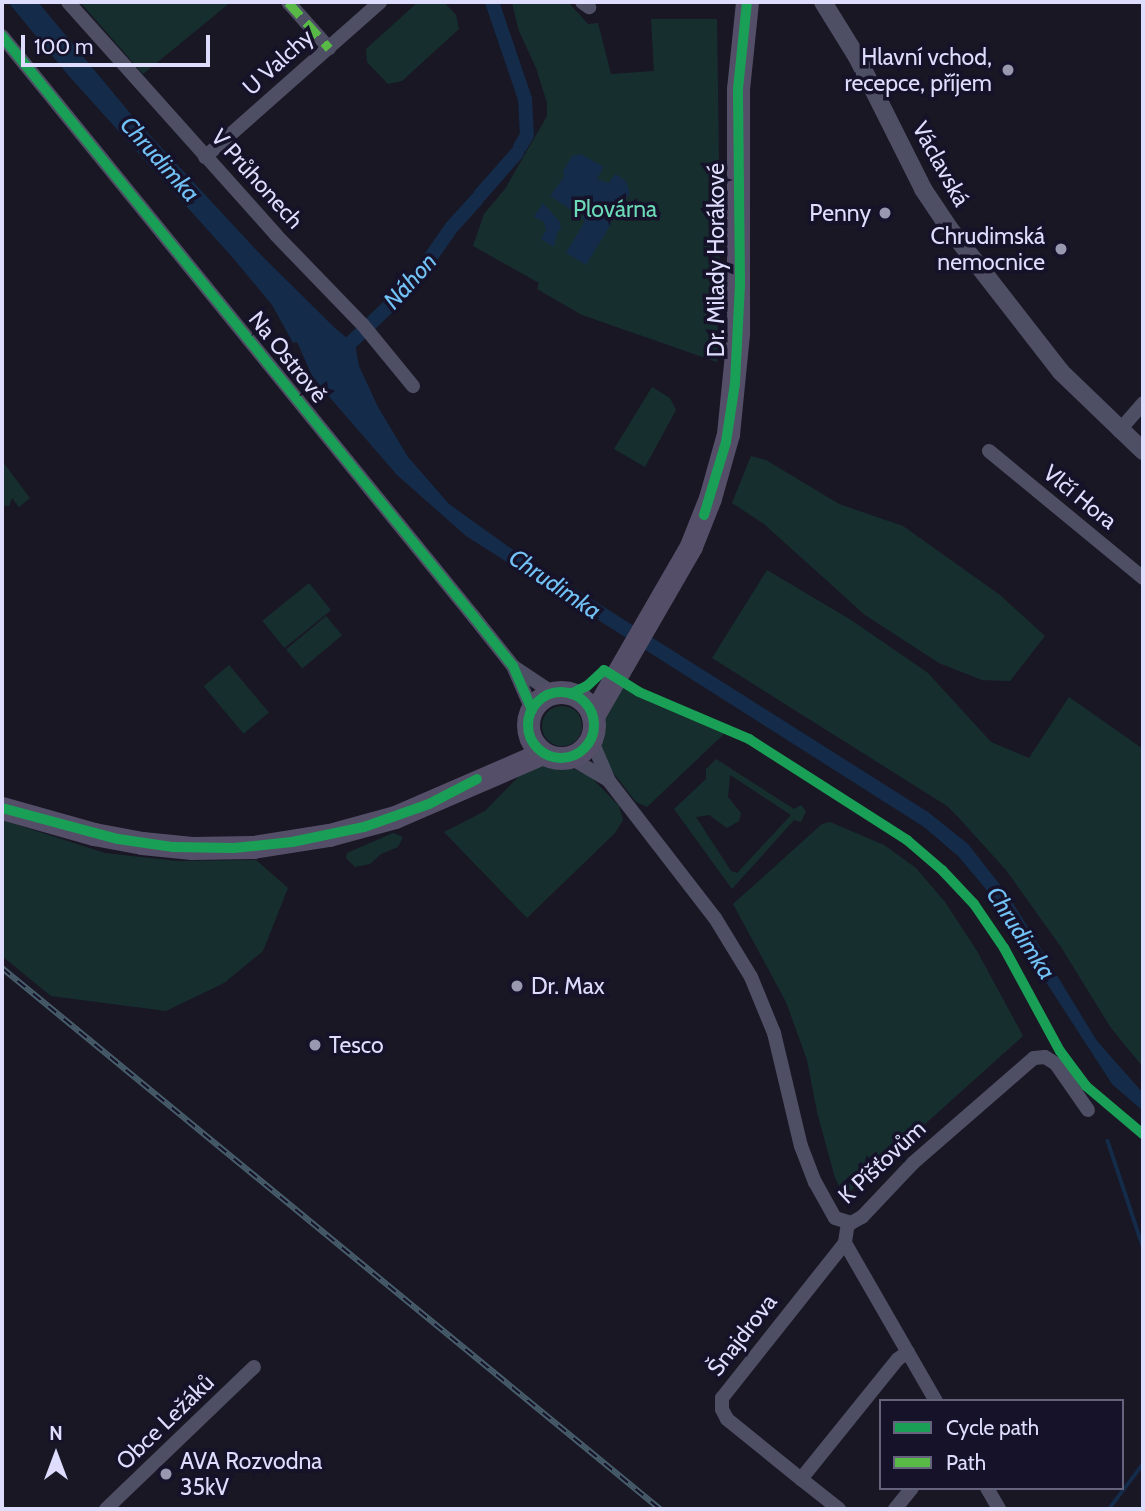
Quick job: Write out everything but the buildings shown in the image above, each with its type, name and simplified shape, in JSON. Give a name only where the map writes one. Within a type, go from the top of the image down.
[{"type":"main road","name":"Dr. Milady Horákové","points":[[720,467],[731,290],[728,59],[732,2]]},
{"type":"main road","name":"Dr. Milady Horákové","points":[[616,664],[653,614],[691,547],[720,467],[733,403],[738,350],[738,89],[747,2]]},
{"type":"main road","points":[[477,779],[508,753],[544,696],[587,686],[616,664]]},
{"type":"main road","points":[[530,719],[531,738],[543,753],[560,758],[569,757],[586,747],[616,664]]},
{"type":"main road","points":[[562,693],[581,699],[592,727]]},
{"type":"main road","points":[[2,808],[53,824],[130,841],[173,847],[243,848],[364,827],[429,804],[477,779],[543,753]]},
{"type":"street","name":"V Průhonech","points":[[68,2],[205,157],[366,328],[413,386]]},
{"type":"street","points":[[288,2],[329,48]]},
{"type":"street","name":"U Valchy","points":[[205,157],[380,2]]},
{"type":"street","name":"Václavská","points":[[823,2],[857,57],[916,176],[944,220],[1061,372],[1143,452]]},
{"type":"street","name":"Na Ostrově","points":[[2,36],[513,666],[530,719]]},
{"type":"street","points":[[1119,431],[1143,403]]},
{"type":"street","name":"Vlčí Hora","points":[[989,451],[1143,578]]},
{"type":"street","name":"Na Ostrově","points":[[513,666],[562,693]]},
{"type":"street","points":[[592,727],[609,781]]},
{"type":"street","points":[[569,757],[609,781]]},
{"type":"street","name":"K Píšťovům","points":[[609,781],[701,900],[751,977],[774,1033],[795,1127],[807,1162],[832,1214],[839,1221],[848,1223],[862,1217],[913,1163],[1034,1058],[1045,1057],[1056,1065],[1088,1110]]},
{"type":"street","name":"Šnajdrova","points":[[839,1509],[727,1419],[722,1409],[722,1398],[845,1243],[848,1223]]},
{"type":"street","points":[[845,1243],[935,1399]]},
{"type":"street","points":[[801,1479],[898,1359],[908,1352]]},
{"type":"street","name":"Obce Ležáků","points":[[106,1509],[209,1414],[254,1367]]},
{"type":"street","points":[[895,1509],[910,1490]]},
{"type":"street","points":[[988,1490],[999,1509]]},
{"type":"green space","points":[[80,2],[231,2],[143,74]]},
{"type":"green space","points":[[418,2],[444,2],[456,15],[459,29],[402,81],[388,84],[367,62],[366,49]]},
{"type":"green space","name":"Plovárna","points":[[568,2],[588,24],[598,23],[611,74],[654,71],[651,19],[717,19],[720,237],[717,362],[582,315],[537,289],[539,283],[473,246],[484,214],[505,189],[547,116],[547,103],[536,68],[519,31],[512,3]]},
{"type":"green space","points":[[652,387],[670,398],[676,410],[645,467],[614,449]]},
{"type":"green space","points":[[751,456],[766,460],[839,504],[903,526],[1000,595],[1045,636],[1010,681],[982,680],[939,663],[865,615],[764,524],[732,503]]},
{"type":"green space","points":[[2,461],[30,498],[19,507],[12,498],[9,506],[2,505]]},
{"type":"green space","points":[[767,570],[851,620],[928,673],[991,742],[1029,758],[1069,697],[1143,749],[1143,1067],[1111,1028],[1061,947],[1006,870],[947,806],[712,658]]},
{"type":"green space","points":[[309,583],[331,610],[284,648],[262,621]]},
{"type":"green space","points":[[326,616],[342,635],[302,669],[286,649]]},
{"type":"green space","points":[[229,665],[269,712],[244,734],[204,686]]},
{"type":"green space","points":[[615,684],[726,732],[647,807],[636,802],[604,761],[598,743],[600,719]]},
{"type":"green space","points":[[562,706],[576,712],[582,726],[576,740],[562,746],[548,740],[542,726],[548,712]]},
{"type":"green space","points":[[716,759],[794,809],[801,805],[806,811],[801,822],[794,820],[732,889],[674,809],[706,779],[706,769]],"holes":[[[730,775],[791,815],[737,873],[731,871],[696,817],[709,815],[727,828],[739,821],[741,813],[728,797]]]},
{"type":"green space","points":[[540,761],[566,765],[591,777],[619,806],[623,820],[615,833],[527,918],[444,832],[485,811],[524,771]]},
{"type":"green space","points":[[2,820],[105,853],[177,861],[256,860],[288,888],[263,951],[224,983],[166,1011],[51,996],[2,956]]},
{"type":"green space","points":[[830,822],[884,845],[916,868],[945,902],[977,951],[1023,1036],[845,1196],[835,1178],[817,1112],[807,1060],[786,1002],[733,904],[822,824]]},
{"type":"green space","points":[[393,833],[403,837],[398,847],[381,854],[370,864],[355,867],[346,858],[347,853]]},
{"type":"water","name":"Chrudimka","points":[[8,2],[38,2],[134,118],[260,254],[336,329],[347,338],[354,338],[359,366],[378,407],[408,457],[449,504],[509,547],[928,812],[968,844],[1008,895],[1097,1041],[1143,1093],[1143,1111],[1112,1084],[985,888],[958,856],[924,827],[466,536],[397,475],[313,378],[297,342],[293,343],[272,305],[68,75]]},
{"type":"water","points":[[581,154],[604,167],[597,179],[609,183],[615,174],[626,181],[630,193],[615,217],[609,215],[604,219],[611,224],[586,265],[566,253],[585,221],[582,218],[593,199],[581,196],[578,210],[573,211],[550,196],[564,177],[563,171],[572,156]]},
{"type":"water","points":[[543,203],[560,222],[561,230],[558,231],[554,247],[541,239],[546,230],[544,222],[534,217]]},
{"type":"waterway","name":"Náhon","points":[[492,2],[525,99],[527,135],[520,147]]},
{"type":"waterway","name":"Náhon","points":[[480,195],[517,153]]},
{"type":"waterway","name":"Náhon","points":[[342,351],[412,284],[451,228],[477,199]]},
{"type":"waterway","points":[[1108,1141],[1143,1246]]},
{"type":"waterway","points":[[1124,1489],[1143,1464]]},
{"type":"waterway","points":[[1109,1509],[1123,1490]]},
{"type":"railway","points":[[2,968],[660,1509]]},
{"type":"marked path","points":[[288,2],[329,48]]},
{"type":"cycle path","points":[[704,515],[726,442],[735,383],[740,283],[738,89],[747,2]]},
{"type":"cycle path","points":[[2,36],[513,666],[532,710]]},
{"type":"cycle path","points":[[571,694],[587,686],[604,670],[639,692],[749,739],[907,840],[942,870],[974,904],[1004,948],[1060,1051],[1086,1086],[1143,1134]]},
{"type":"cycle path","points":[[561,692],[574,695],[584,702],[591,712],[594,725],[591,738],[584,748],[574,755],[561,758],[548,755],[538,748],[531,738],[528,725],[531,712],[538,702],[548,695],[561,692]]},
{"type":"cycle path","points":[[2,808],[118,839],[173,847],[234,848],[292,842],[364,827],[429,804],[477,779]]},
{"type":"place","name":"Hlavní vchod, recepce, příjem","points":[[1008,70]]},
{"type":"place","name":"Penny","points":[[885,213]]},
{"type":"place","name":"Chrudimská nemocnice","points":[[1061,249]]},
{"type":"place","name":"Dr. Max","points":[[517,986]]},
{"type":"place","name":"Tesco","points":[[315,1045]]},
{"type":"place","name":"AVA Rozvodna 35kV","points":[[166,1474]]}]
